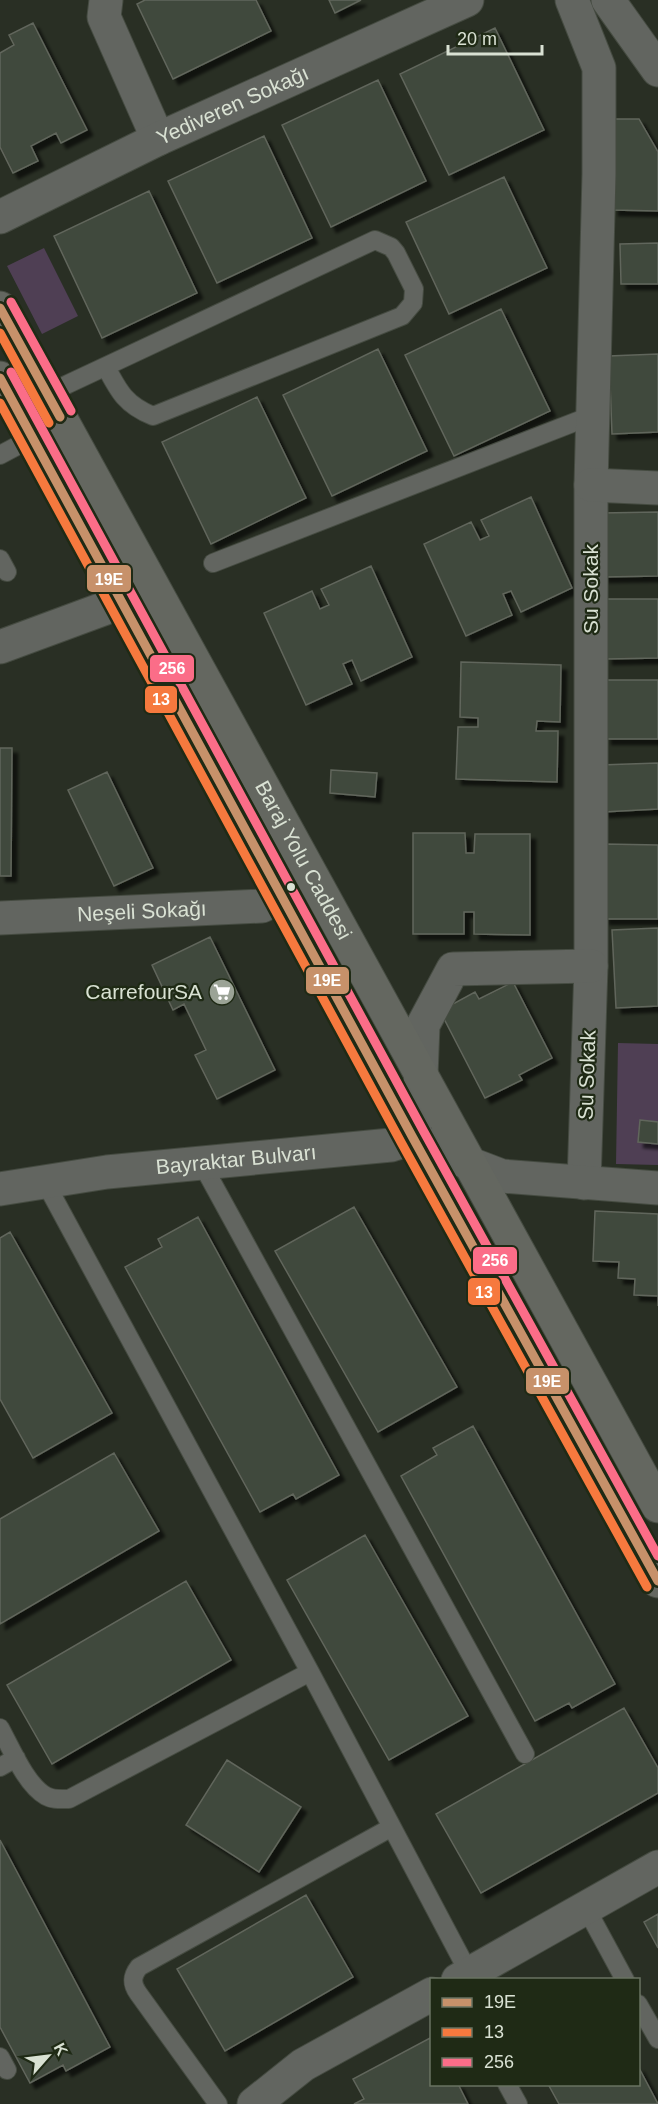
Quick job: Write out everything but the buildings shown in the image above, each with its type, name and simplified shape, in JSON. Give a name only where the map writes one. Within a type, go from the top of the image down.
[{"type":"street","points":[[106,0],[104,17],[158,140]]},
{"type":"street","name":"Yediveren Sokağı","points":[[0,217],[158,140],[467,0]]},
{"type":"street","name":"Su Sokak","points":[[572,0],[599,68],[599,174],[591,485],[591,966],[584,1183]]},
{"type":"street","points":[[608,0],[658,70]]},
{"type":"street","name":"Baraj Yolu Caddesi","points":[[0,308],[658,1506]]},
{"type":"street","name":"Baraj Yolu Caddesi","points":[[0,378],[413,1138],[658,1581]]},
{"type":"street","points":[[591,485],[658,488]]},
{"type":"street","points":[[0,647],[103,609],[121,600]]},
{"type":"street","name":"Neşeli Sokağı","points":[[0,918],[262,906],[282,896]]},
{"type":"street","points":[[591,966],[453,969],[423,1025],[421,1076],[413,1138],[502,1176],[658,1188]]},
{"type":"street","name":"Bayraktar Bulvarı","points":[[0,1189],[107,1172],[391,1145],[413,1138]]},
{"type":"street","points":[[463,1976],[658,1868]]},
{"type":"street","points":[[254,2104],[303,2065],[430,1995]]},
{"type":"lane","points":[[48,394],[106,366],[375,240],[391,247],[396,253],[414,289],[413,303],[402,316],[153,416],[139,410],[126,400],[106,366]]},
{"type":"lane","points":[[213,563],[593,415]]},
{"type":"lane","points":[[0,455],[33,438]]},
{"type":"lane","points":[[202,1164],[525,1754]]},
{"type":"lane","points":[[45,1182],[392,1827],[463,1976]]},
{"type":"lane","points":[[0,1728],[37,1790],[46,1797],[57,1800],[69,1799],[310,1672]]},
{"type":"lane","points":[[0,1767],[16,1758]]},
{"type":"lane","points":[[218,2104],[134,1987],[134,1974],[139,1967],[392,1827]]},
{"type":"lane","points":[[586,1908],[624,1978]]},
{"type":"lane","points":[[640,2006],[658,2039]]},
{"type":"lane","points":[[508,2086],[518,2104]]},
{"type":"shaded area","points":[[44,248],[78,316],[42,334],[7,266]]},
{"type":"shaded area","points":[[618,1043],[658,1044],[658,1165],[616,1164]]},
{"type":"transit line","name":"256","points":[[11,302],[71,411]]},
{"type":"transit line","name":"19E","points":[[0,308],[60,417]]},
{"type":"transit line","name":"13","points":[[0,333],[49,423]]},
{"type":"transit line","name":"256","points":[[11,372],[424,1132],[658,1556]]},
{"type":"transit line","name":"19E","points":[[0,378],[413,1138],[658,1581]]},
{"type":"transit line","name":"13","points":[[0,403],[402,1144],[647,1587]]},
{"type":"place","name":"CarrefourSA","points":[[222,992]]}]
